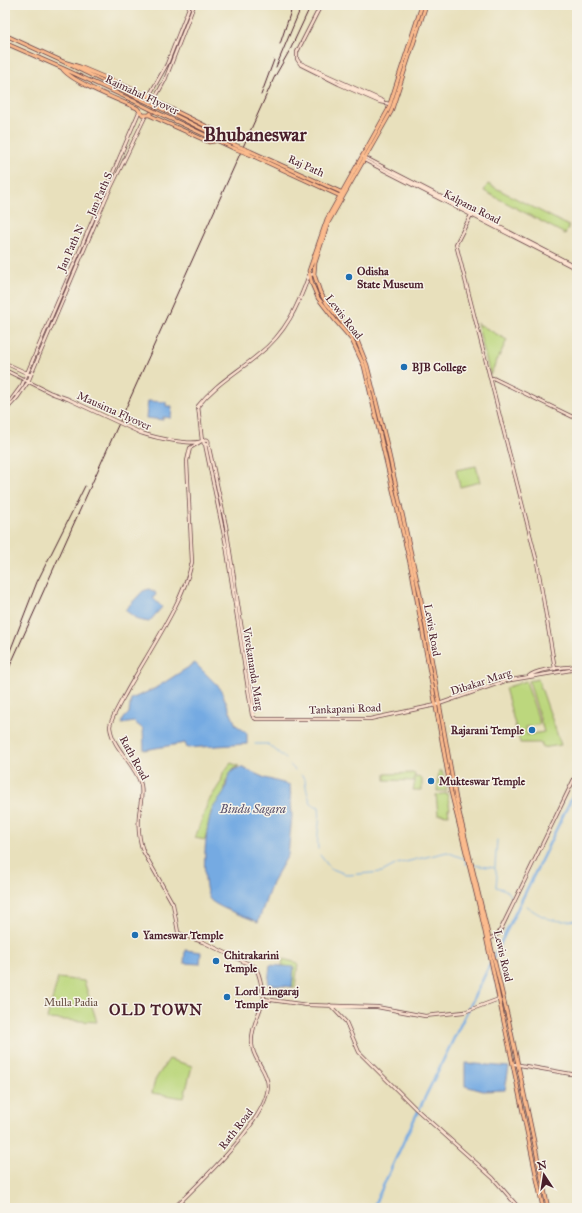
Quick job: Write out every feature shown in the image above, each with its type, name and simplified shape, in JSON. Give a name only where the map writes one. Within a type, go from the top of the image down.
[{"type":"main road","points":[[311,275],[324,233],[341,197],[391,112],[422,5]]},
{"type":"main road","points":[[343,193],[346,184],[363,158],[390,104],[426,5]]},
{"type":"main road","name":"Raj Path","points":[[5,35],[64,62],[80,67],[147,96],[154,101],[214,130],[215,135],[234,147]]},
{"type":"main road","points":[[5,43],[62,68],[79,81],[137,108]]},
{"type":"main road","name":"Rajmahal Flyover","points":[[64,62],[215,135]]},
{"type":"main road","name":"Rajmahal Flyover","points":[[62,68],[215,140]]},
{"type":"main road","points":[[131,105],[135,102],[137,92]]},
{"type":"main road","points":[[139,112],[137,108],[138,100],[147,96]]},
{"type":"main road","points":[[147,115],[155,109],[154,101]]},
{"type":"main road","name":"Raj Path","points":[[139,112],[209,142],[215,140],[250,153],[334,191],[343,193]]},
{"type":"main road","points":[[337,201],[334,191],[346,184]]},
{"type":"main road","name":"Raj Path","points":[[334,191],[341,197]]},
{"type":"main road","points":[[311,275],[311,264],[322,229],[337,201],[341,197]]},
{"type":"main road","name":"Lewis Road","points":[[311,275],[327,304],[357,340],[367,365],[417,580],[437,704],[448,759],[469,859],[490,939],[499,999],[514,1064],[543,1208]]},
{"type":"main road","name":"Lewis Road","points":[[478,895],[489,953],[494,965],[503,998],[518,1064],[548,1208]]},
{"type":"main road","points":[[499,999],[503,998]]},
{"type":"street","points":[[147,96],[167,64],[190,5]]},
{"type":"street","points":[[154,101],[165,80],[194,5]]},
{"type":"street","points":[[321,5],[297,52],[297,57],[301,65],[333,81],[390,104]]},
{"type":"street","name":"Jan Path N","points":[[5,408],[18,391],[24,380],[139,112]]},
{"type":"street","name":"Jan Path S","points":[[5,411],[23,391],[28,382],[106,198],[147,115]]},
{"type":"street","name":"Kalpana Road","points":[[363,158],[471,215],[577,268]]},
{"type":"street","name":"Kalpana Road","points":[[363,158],[577,268]]},
{"type":"street","points":[[471,215],[456,244],[537,562],[555,669]]},
{"type":"street","name":"Vivekananda Marg","points":[[254,717],[253,702],[244,657],[222,506],[207,443],[202,441],[198,406],[208,393],[259,354],[280,335],[292,318],[311,275]]},
{"type":"street","points":[[5,363],[31,375]]},
{"type":"street","name":"Mausima Flyover","points":[[5,370],[37,387],[68,399],[141,433],[156,438],[186,442],[202,441]]},
{"type":"street","points":[[491,379],[493,378],[577,419]]},
{"type":"street","name":"Rath Road","points":[[174,1208],[243,1135],[265,1102],[268,1082],[256,1057],[252,1044],[256,1021],[264,999],[259,975],[255,967],[203,942],[183,936],[178,932],[172,904],[140,845],[139,816],[142,794],[140,781],[117,746],[110,728],[122,699],[172,612],[190,573],[192,562],[187,462],[190,448],[202,441]]},
{"type":"street","name":"Dibakar Marg","points":[[437,704],[505,681],[577,667]]},
{"type":"street","name":"Dibakar Marg","points":[[528,676],[533,673],[577,667]]},
{"type":"street","name":"Tankapani Road","points":[[254,717],[256,719],[365,719],[437,704]]},
{"type":"street","points":[[490,939],[499,933],[577,773]]},
{"type":"street","points":[[264,999],[296,1004],[377,1007],[425,1016],[464,1012],[499,999]]},
{"type":"street","points":[[330,1005],[346,1022],[360,1052],[416,1109],[493,1178],[519,1208]]},
{"type":"street","points":[[514,1064],[577,1075]]},
{"type":"green space","points":[[488,184],[569,226],[565,234],[484,191]]},
{"type":"green space","points":[[477,323],[507,340],[490,375]]},
{"type":"green space","points":[[476,466],[480,482],[460,487],[456,470]]},
{"type":"green space","points":[[538,679],[561,745],[542,748],[542,743],[520,743],[505,688],[526,681],[540,724],[526,727],[527,735],[544,732],[529,681]]},
{"type":"green space","points":[[231,763],[239,766],[234,769],[226,781],[224,794],[211,812],[205,840],[195,838],[208,802],[221,782],[223,773]]},
{"type":"green space","points":[[439,771],[442,771],[447,791],[437,791]]},
{"type":"green space","points":[[415,773],[414,781],[385,780],[385,774]]},
{"type":"green space","points":[[415,777],[422,778],[422,790],[413,790]]},
{"type":"green space","points":[[447,793],[450,809],[448,809],[449,815],[438,814],[436,795]]},
{"type":"green space","points":[[283,959],[298,963],[295,988],[292,987],[294,968],[282,966]]},
{"type":"green space","name":"Mulla Padia","points":[[58,978],[84,981],[97,1022],[47,1019]]},
{"type":"green space","points":[[169,1059],[192,1066],[184,1098],[152,1093],[155,1080]]},
{"type":"water","points":[[148,401],[166,402],[166,406],[172,406],[171,418],[163,417],[163,420],[146,418]]},
{"type":"water","points":[[149,589],[155,592],[156,595],[153,598],[162,607],[149,622],[138,620],[125,610],[143,591]]},
{"type":"water","points":[[195,663],[220,688],[236,725],[247,733],[247,744],[187,748],[185,743],[144,750],[143,729],[134,722],[122,724],[124,718],[129,713],[131,699],[154,689]]},
{"type":"water","name":"Bindu Sagara","points":[[238,768],[243,768],[265,778],[290,785],[292,816],[288,855],[272,883],[258,922],[217,905],[209,898],[205,880],[207,831],[211,813],[213,807],[226,788],[229,775]]},
{"type":"water","points":[[185,950],[201,952],[200,964],[184,963]]},
{"type":"water","points":[[270,965],[294,967],[292,987],[268,984]]},
{"type":"water","points":[[465,1063],[509,1067],[505,1090],[483,1091],[465,1086]]},
{"type":"waterway","points":[[255,744],[268,744],[286,759]]},
{"type":"waterway","points":[[290,765],[295,770]]},
{"type":"waterway","points":[[301,775],[305,779],[310,801],[313,805],[319,807],[318,849]]},
{"type":"waterway","points":[[373,1208],[408,1132],[577,787]]},
{"type":"waterway","points":[[495,867],[497,840]]},
{"type":"waterway","points":[[320,855],[330,868],[348,875],[382,872],[397,864],[447,852],[465,859],[466,864],[468,864]]},
{"type":"waterway","points":[[473,865],[495,868],[497,876],[496,887],[506,890],[512,899]]},
{"type":"waterway","points":[[526,906],[550,919],[562,921],[577,920]]},
{"type":"railway","points":[[280,44],[293,5]]},
{"type":"railway","points":[[276,67],[302,5]]},
{"type":"railway","points":[[5,677],[274,78],[291,48],[311,5]]},
{"type":"railway","points":[[261,95],[274,60]]},
{"type":"railway","points":[[7,659],[37,582],[85,486]]},
{"type":"place","name":"Odisha State Museum","points":[[349,277]]},
{"type":"place","name":"BJB College","points":[[404,367]]},
{"type":"place","name":"Rajarani Temple","points":[[532,730]]},
{"type":"place","name":"Mukteswar Temple","points":[[431,781]]},
{"type":"place","name":"Yameswar Temple","points":[[135,935]]},
{"type":"place","name":"Chitrakarini Temple","points":[[216,961]]},
{"type":"place","name":"Lord Lingaraj Temple","points":[[227,997]]},
{"type":"district","name":"Bhubaneswar","points":[[255,134]]},
{"type":"district","name":"OLD TOWN","points":[[156,1010]]}]
